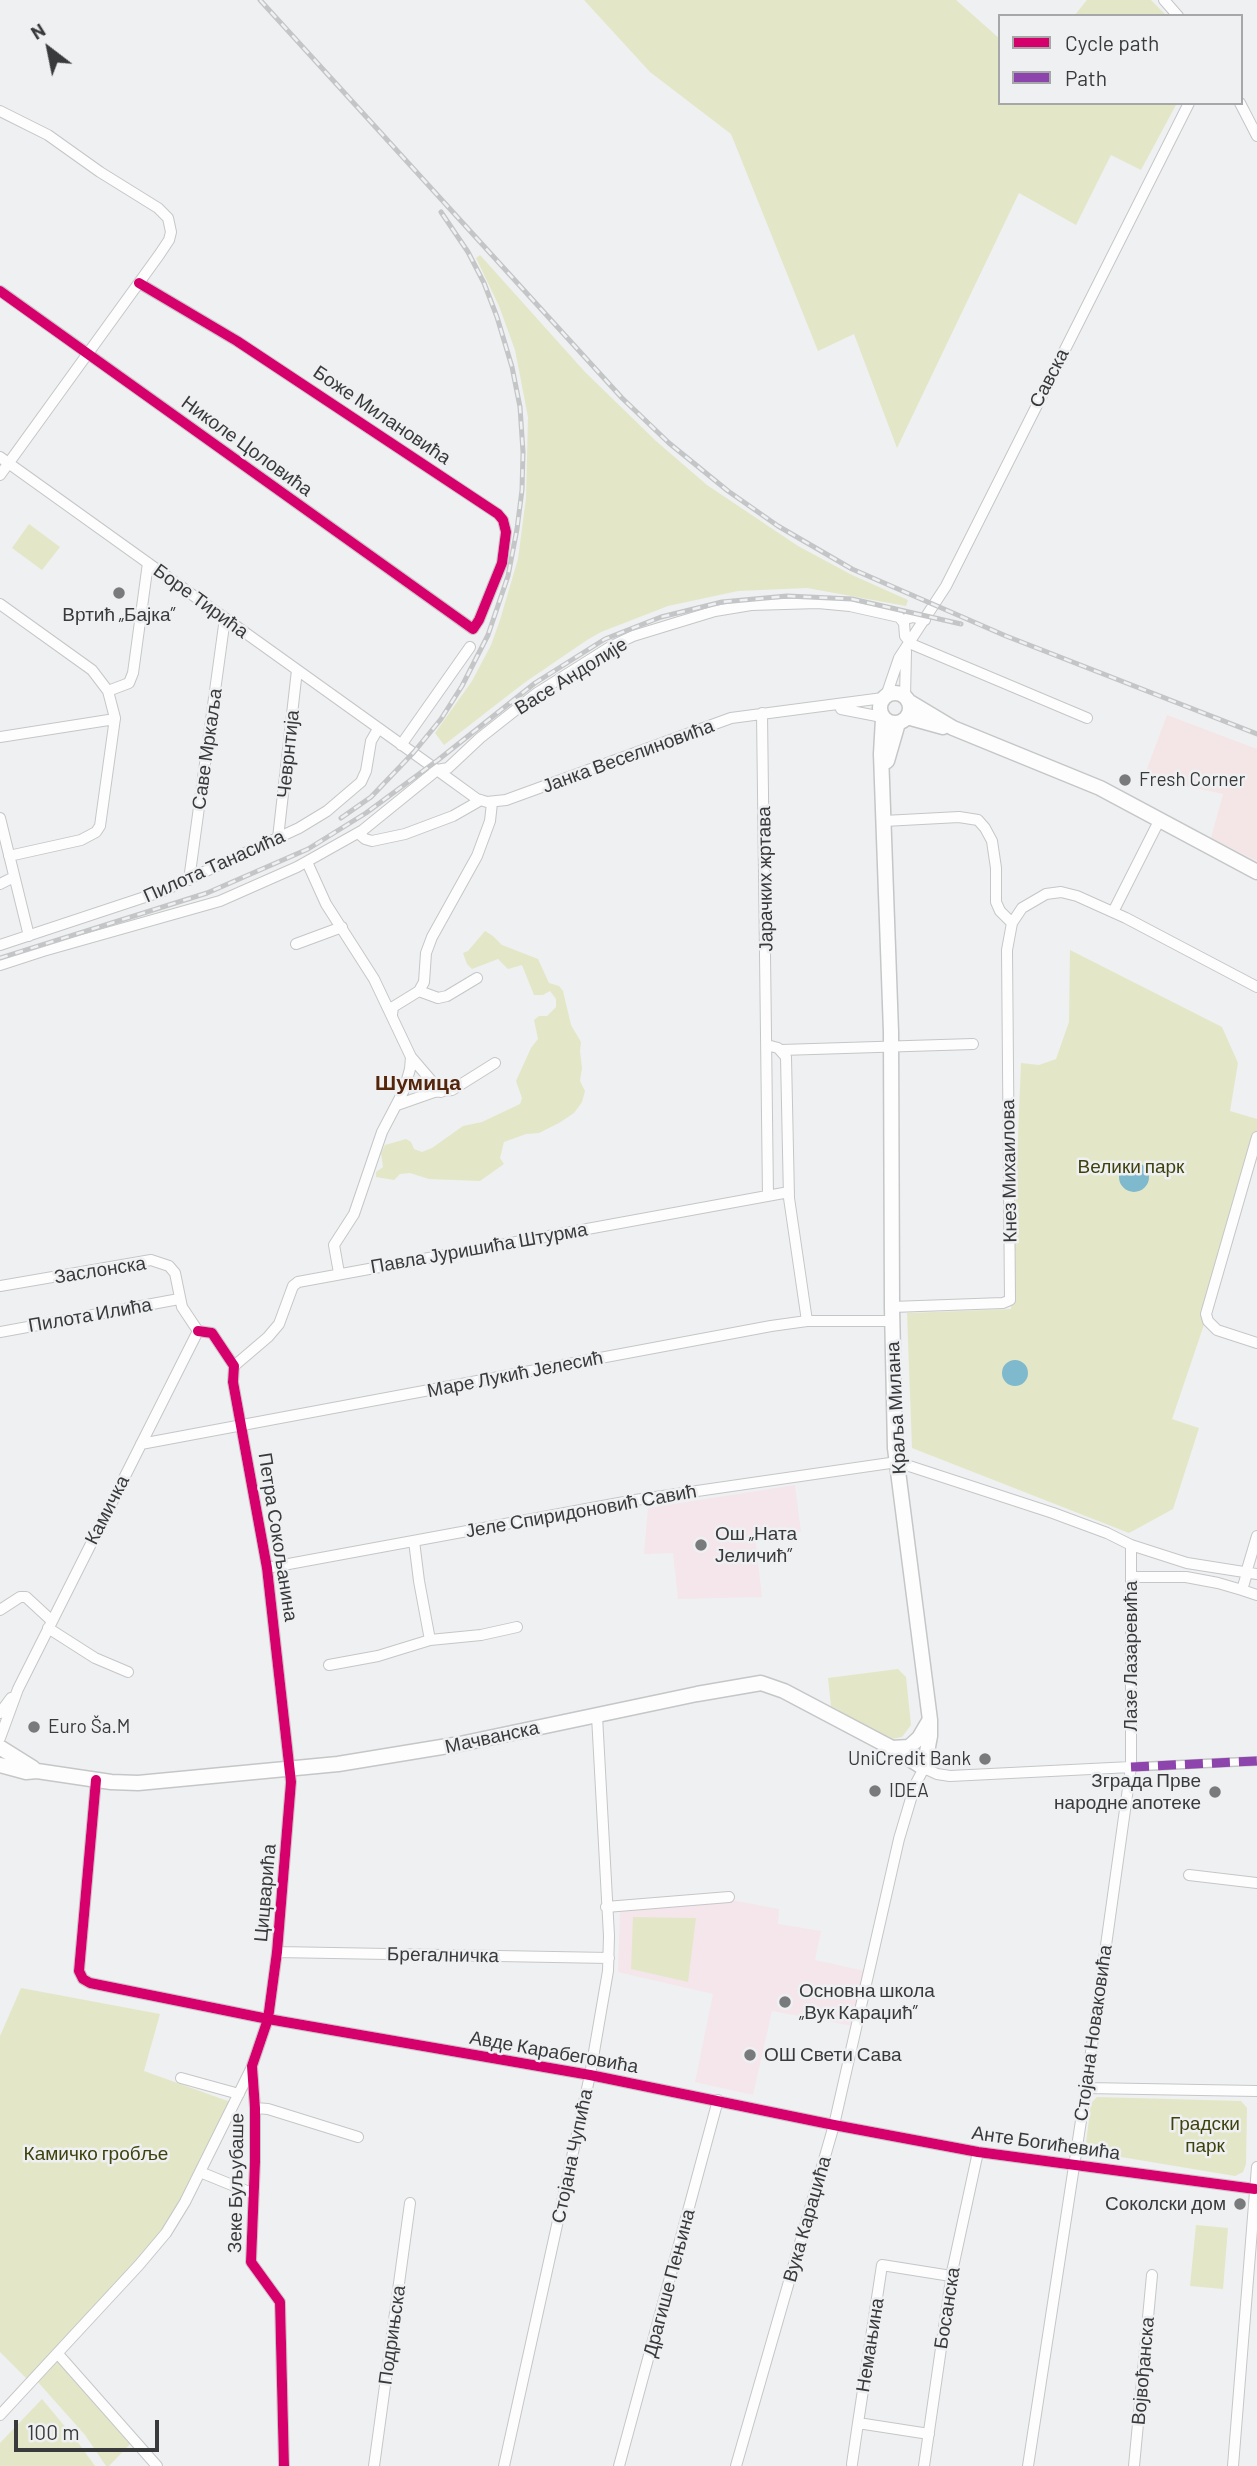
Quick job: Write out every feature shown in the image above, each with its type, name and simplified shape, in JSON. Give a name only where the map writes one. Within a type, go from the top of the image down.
[{"type":"main road","points":[[953,728],[903,720],[892,723],[883,718],[880,706],[885,697],[896,693],[953,728],[1100,788],[1257,872]]},
{"type":"main road","points":[[903,720],[910,709],[907,699]]},
{"type":"main road","name":"Краља Милана","points":[[883,718],[881,754],[891,1046],[892,1314],[897,1462],[930,1720],[924,1768]]},
{"type":"main road","name":"Краља Милана","points":[[883,786],[888,756],[903,720]]},
{"type":"main road","name":"Мачванска","points":[[0,1765],[26,1772],[138,1783],[289,1769],[396,1755],[761,1683],[784,1691],[892,1748],[924,1768]]},
{"type":"main road","points":[[892,1748],[905,1748],[914,1743],[930,1720]]},
{"type":"main road","points":[[0,1740],[0,1750]]},
{"type":"main road","name":"Мачванска","points":[[0,1750],[37,1771]]},
{"type":"street","points":[[1164,0],[1176,14]]},
{"type":"street","name":"Савска","points":[[885,697],[899,658],[946,586],[1188,105]]},
{"type":"street","points":[[1241,105],[1257,136]]},
{"type":"street","points":[[0,111],[48,135],[164,213],[170,224],[169,240],[88,354],[4,460],[0,475]]},
{"type":"street","name":"Боже Милановића","points":[[139,283],[247,348],[498,514],[503,520],[506,532],[502,564],[473,629]]},
{"type":"street","name":"Николе Цоловића","points":[[0,291],[473,629]]},
{"type":"street","name":"Боре Тирића","points":[[4,460],[437,770]]},
{"type":"street","points":[[108,691],[128,683],[133,673],[148,563]]},
{"type":"street","points":[[0,604],[92,670],[108,691],[114,719],[102,818],[96,832],[80,840],[9,856]]},
{"type":"street","name":"Васе Андолије","points":[[0,965],[220,901],[307,862],[358,833],[437,770],[448,768],[480,738],[537,693],[610,647],[661,627],[715,611],[782,604],[850,606],[894,615],[902,620],[913,617],[925,620]]},
{"type":"street","name":"Саве Мркаља","points":[[189,880],[225,618]]},
{"type":"street","points":[[902,620],[908,645],[907,699]]},
{"type":"street","points":[[908,645],[1087,718]]},
{"type":"street","points":[[401,745],[470,647]]},
{"type":"street","name":"Чеврнтија","points":[[278,838],[297,670]]},
{"type":"street","name":"Јанка Веселиновића","points":[[486,802],[506,800],[731,719],[762,713],[830,707],[885,697]]},
{"type":"street","name":"Јанка Веселиновића","points":[[830,707],[883,718]]},
{"type":"street","name":"Јарачких жртава","points":[[762,713],[768,1195]]},
{"type":"street","points":[[0,737],[114,719]]},
{"type":"street","name":"Пилота Танасића","points":[[0,945],[141,900],[278,838],[327,811],[354,790],[366,771],[371,741],[378,729]]},
{"type":"street","points":[[392,1015],[393,1007],[419,991],[424,982],[426,953],[432,937],[477,856],[490,821],[486,802],[437,770]]},
{"type":"street","points":[[358,833],[372,841],[405,834],[486,802]]},
{"type":"street","points":[[884,821],[960,817],[978,820],[992,841],[997,906],[1012,923],[1029,903],[1038,897],[1054,892],[1077,895],[1257,987]]},
{"type":"street","points":[[0,818],[29,936]]},
{"type":"street","points":[[1113,912],[1159,821]]},
{"type":"street","points":[[307,862],[326,904],[374,979],[411,1056],[441,1092]]},
{"type":"street","points":[[0,884],[14,877]]},
{"type":"street","name":"Кнез Михаилова","points":[[892,1314],[1003,1303],[1010,1300],[1007,950],[1012,923]]},
{"type":"street","points":[[296,944],[342,927]]},
{"type":"street","points":[[419,991],[438,998],[447,996],[477,978]]},
{"type":"street","points":[[767,1045],[781,1050],[973,1044]]},
{"type":"street","points":[[781,1050],[785,1053],[787,1063],[789,1192],[807,1321]]},
{"type":"street","points":[[339,1273],[334,1245],[354,1214],[382,1132],[397,1105],[410,1069],[411,1056]]},
{"type":"street","points":[[397,1105],[452,1090],[495,1063]]},
{"type":"street","points":[[1257,1137],[1206,1314],[1210,1325],[1217,1330],[1257,1343]]},
{"type":"street","points":[[768,1195],[789,1192]]},
{"type":"street","name":"Павла Јуришића Штурма","points":[[234,1366],[279,1324],[298,1282],[768,1195]]},
{"type":"street","name":"Заслонска","points":[[0,1286],[151,1260],[169,1266],[175,1273],[179,1299],[198,1331]]},
{"type":"street","name":"Пилота Илића","points":[[0,1332],[179,1299]]},
{"type":"street","name":"Маре Лукић Јелесић","points":[[141,1444],[807,1321],[892,1314]]},
{"type":"street","name":"Петра Сокољанина","points":[[198,1331],[212,1333],[234,1366],[233,1382],[267,1568],[289,1769]]},
{"type":"street","name":"Камичка","points":[[0,1740],[18,1689],[198,1331]]},
{"type":"street","points":[[897,1462],[1053,1513],[1131,1545],[1201,1566],[1250,1573]]},
{"type":"street","name":"Јеле Спиридоновић Савић","points":[[267,1568],[658,1496],[897,1462]]},
{"type":"street","points":[[1242,1590],[1250,1573],[1257,1536]]},
{"type":"street","points":[[414,1541],[430,1640]]},
{"type":"street","name":"Лазе Лазаревића","points":[[1131,1545],[1131,1767]]},
{"type":"street","points":[[1132,1577],[1186,1577],[1257,1595]]},
{"type":"street","points":[[0,1610],[20,1597],[26,1597],[50,1625],[94,1658],[128,1672]]},
{"type":"street","points":[[329,1665],[377,1656],[430,1640],[517,1627]]},
{"type":"street","name":"Камичка","points":[[0,1713],[18,1689]]},
{"type":"street","name":"Стојана Чупића","points":[[504,2466],[590,2075],[607,1983],[609,1958],[597,1716]]},
{"type":"street","points":[[924,1768],[950,1776],[1257,1761]]},
{"type":"street","name":"Стојана Новаковића","points":[[1028,2466],[1075,2165],[1131,1767]]},
{"type":"street","name":"Вука Караџића","points":[[736,2466],[834,2125],[899,1839],[915,1785],[924,1768]]},
{"type":"street","name":"Цицварића","points":[[268,2019],[277,1952],[291,1782],[289,1769]]},
{"type":"street","name":"Авде Карабеговића","points":[[96,1780],[79,1971],[83,1979],[90,1983],[268,2019],[590,2075],[834,2125]]},
{"type":"street","points":[[1189,1875],[1257,1882]]},
{"type":"street","points":[[607,1907],[729,1897]]},
{"type":"street","name":"Брегалничка","points":[[277,1952],[609,1958]]},
{"type":"street","name":"Зеке Буљубаше","points":[[268,2019],[252,2066],[256,2108],[251,2262],[281,2302],[284,2466]]},
{"type":"street","points":[[0,2415],[166,2233],[200,2172],[252,2066]]},
{"type":"street","points":[[181,2078],[239,2094]]},
{"type":"street","points":[[1086,2088],[1257,2091]]},
{"type":"street","name":"Драгише Пењина","points":[[619,2466],[718,2100]]},
{"type":"street","points":[[256,2108],[268,2109],[358,2137]]},
{"type":"street","name":"Анте Богићевића","points":[[834,2125],[978,2152],[1255,2189]]},
{"type":"street","name":"Босанска","points":[[924,2466],[951,2276],[978,2152]]},
{"type":"street","points":[[1233,2466],[1257,2167]]},
{"type":"street","points":[[200,2172],[254,2194]]},
{"type":"street","name":"Подрињска","points":[[374,2466],[410,2203]]},
{"type":"street","name":"Немањина","points":[[858,2423],[882,2265],[951,2276]]},
{"type":"street","name":"Војвођанска","points":[[1134,2466],[1152,2275]]},
{"type":"street","points":[[58,2354],[157,2466]]},
{"type":"street","points":[[852,2464],[858,2423],[929,2434]]},
{"type":"shaded area","points":[[1167,715],[1257,749],[1257,861],[1211,838],[1223,794],[1145,774]]},
{"type":"shaded area","name":"Ош „Ната Јеличић”","points":[[795,1485],[801,1532],[755,1537],[762,1597],[678,1599],[673,1553],[644,1554],[648,1508]]},
{"type":"shaded area","name":"Основна школа „Вук Караџић”","points":[[736,1901],[779,1909],[778,1924],[821,1931],[815,1960],[865,1971],[853,2026],[772,2011],[753,2095],[695,2082],[713,1994],[618,1972],[620,1911]]},
{"type":"green space","points":[[584,0],[956,0],[998,37],[998,105],[1176,105],[1141,170],[1111,155],[1076,225],[1019,193],[897,448],[854,334],[818,351],[731,134],[650,72]]},
{"type":"green space","points":[[1087,0],[1151,0],[1165,14],[1076,14]]},
{"type":"green space","points":[[480,255],[585,372],[656,441],[707,485],[798,546],[852,575],[908,600],[906,606],[807,588],[738,591],[668,606],[587,640],[524,683],[444,745],[435,733],[472,681],[491,645],[500,620],[518,559],[526,498],[528,417],[515,350],[499,306],[476,258]]},
{"type":"green space","points":[[29,524],[60,547],[42,570],[12,548]]},
{"type":"green space","points":[[485,931],[502,945],[538,959],[549,983],[559,986],[563,991],[571,1025],[581,1042],[580,1081],[585,1091],[582,1102],[574,1113],[559,1123],[539,1133],[526,1134],[504,1142],[500,1158],[504,1164],[480,1181],[429,1179],[410,1173],[400,1174],[394,1180],[376,1177],[376,1172],[383,1167],[381,1153],[385,1145],[406,1139],[414,1149],[422,1152],[463,1126],[482,1122],[520,1104],[522,1098],[516,1081],[538,1039],[534,1020],[539,1016],[547,1016],[556,1007],[556,999],[550,991],[543,995],[534,995],[522,965],[508,969],[498,959],[472,969],[463,953],[468,951]]},
{"type":"green space","name":"Велики парк","points":[[1070,950],[1222,1027],[1238,1063],[1230,1111],[1257,1119],[1257,1137],[1212,1301],[1172,1419],[1199,1428],[1173,1509],[1129,1533],[912,1448],[907,1313],[1011,1309],[1021,1063],[1039,1065],[1056,1059],[1069,1022]]},
{"type":"green space","points":[[898,1669],[906,1677],[911,1725],[902,1737],[886,1737],[831,1706],[828,1678]]},
{"type":"green space","points":[[633,1917],[696,1918],[688,1982],[631,1969]]},
{"type":"green space","name":"Камичко гробље","points":[[21,1988],[160,2014],[144,2071],[236,2104],[166,2227],[141,2265],[29,2381],[0,2352],[0,2036]]},
{"type":"green space","name":"Градски парк","points":[[1097,2097],[1241,2101],[1247,2108],[1246,2164],[1243,2172],[1235,2176],[1085,2151],[1091,2103]]},
{"type":"green space","points":[[1196,2225],[1228,2228],[1223,2289],[1190,2286]]},
{"type":"green space","points":[[62,2357],[134,2440],[109,2466],[106,2466],[85,2435],[37,2381]]},
{"type":"green space","points":[[42,2399],[95,2466],[0,2466],[0,2443]]},
{"type":"water","points":[[1134,1162],[1145,1166],[1149,1177],[1145,1188],[1134,1192],[1123,1188],[1119,1177],[1123,1166]]},
{"type":"water","points":[[1015,1360],[1024,1364],[1028,1373],[1024,1382],[1015,1386],[1006,1382],[1002,1373],[1006,1364]]},
{"type":"railway","points":[[260,0],[622,398],[669,443],[728,491],[778,526],[852,569],[1006,636],[1257,734]]},
{"type":"railway","points":[[341,818],[371,797],[414,752],[441,719],[462,686],[488,635],[508,576],[517,529],[523,452],[520,407],[512,367],[484,283],[468,252],[441,212]]},
{"type":"railway","points":[[0,958],[207,893],[308,849],[366,813],[535,683],[605,639],[661,617],[722,602],[787,596],[852,599],[961,624]]},
{"type":"marked path","points":[[1131,1767],[1257,1761]]},
{"type":"cycle path","points":[[0,291],[473,629],[502,563],[506,532],[503,520],[498,514],[237,341],[139,283]]},
{"type":"cycle path","points":[[198,1331],[212,1333],[234,1366],[233,1382],[267,1568],[291,1782],[277,1952],[268,2019],[252,2066],[255,2162],[251,2262],[280,2302],[284,2466]]},
{"type":"cycle path","points":[[96,1780],[79,1971],[83,1979],[90,1983],[268,2019],[590,2075],[978,2152],[1255,2189]]},
{"type":"place","name":"Вртић „Бајка”","points":[[119,593]]},
{"type":"place","name":"Fresh Corner","points":[[1125,780]]},
{"type":"place","name":"Ош „Ната Јеличић”","points":[[701,1545]]},
{"type":"place","name":"Euro Ša.M","points":[[34,1727]]},
{"type":"place","name":"UniCredit Bank","points":[[985,1759]]},
{"type":"place","name":"IDEA","points":[[875,1791]]},
{"type":"place","name":"Зграда Прве народне апотеке","points":[[1215,1792]]},
{"type":"place","name":"Основна школа „Вук Караџић”","points":[[785,2002]]},
{"type":"place","name":"ОШ Свети Сава","points":[[750,2055]]},
{"type":"place","name":"Соколски дом","points":[[1240,2204]]},
{"type":"district","name":"Шумица","points":[[418,1083]]}]
